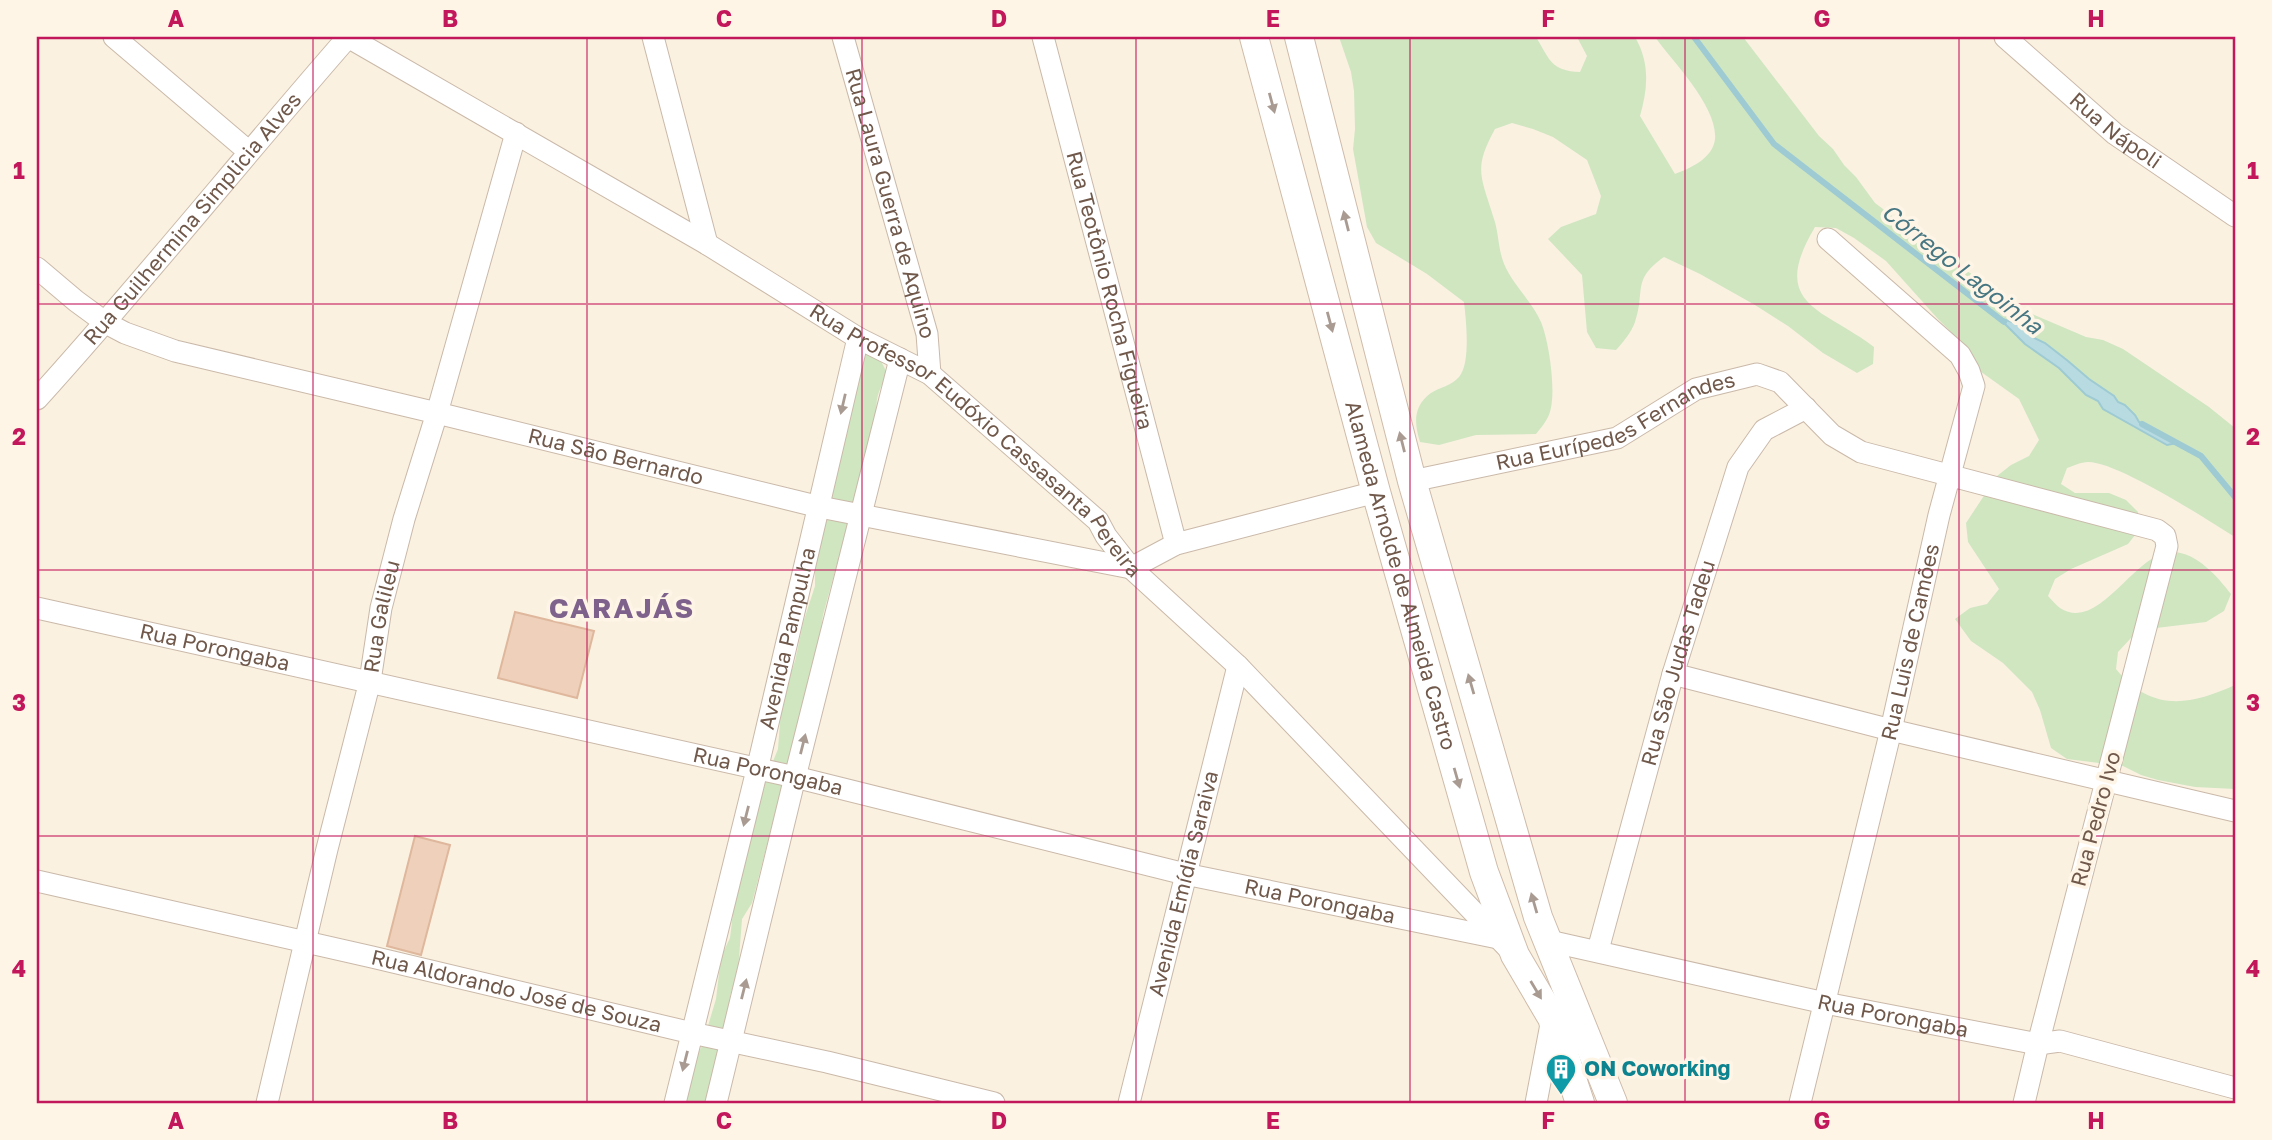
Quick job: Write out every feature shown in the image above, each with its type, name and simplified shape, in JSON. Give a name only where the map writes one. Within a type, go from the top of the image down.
[{"type":"main road","name":"Alameda Arnolde de Almeida Castro","points":[[1254,37],[1376,492],[1483,872],[1506,947],[1552,1018],[1580,1103]]},
{"type":"main road","name":"Alameda Arnolde de Almeida Castro","points":[[1299,37],[1412,481],[1538,917],[1613,1103]]},
{"type":"main road","points":[[1316,268],[1355,256]]},
{"type":"street","name":"Rua Professor Eudóxio Cassasanta Pereira","points":[[348,37],[707,244],[858,338],[930,374],[1098,521],[1131,568],[1238,666],[1506,947]]},
{"type":"street","name":"Rua Guilhermina Simplicia Alves","points":[[37,399],[106,323],[248,151],[348,37]]},
{"type":"street","points":[[653,37],[707,244]]},
{"type":"street","name":"Rua Laura Guerra de Aquino","points":[[843,37],[927,334],[930,374]]},
{"type":"street","name":"Rua Teotônio Rocha Figueira","points":[[1043,37],[1176,544]]},
{"type":"street","name":"Rua Nápoli","points":[[2005,37],[2115,134],[2235,216]]},
{"type":"street","points":[[125,40],[248,151]]},
{"type":"street","name":"Rua Galileu","points":[[267,1103],[370,681],[381,608],[404,519],[437,413],[516,133]]},
{"type":"street","name":"Rua Luis de Camões","points":[[1800,1103],[1891,730],[1939,515],[1974,386],[1959,355],[1828,239]]},
{"type":"street","name":"Rua São Bernardo","points":[[37,268],[106,323],[125,333],[187,355],[820,507],[1131,568]]},
{"type":"street","name":"Avenida Pampulha","points":[[675,1103],[820,507],[858,338]]},
{"type":"street","name":"Avenida Pampulha","points":[[716,1103],[900,359]]},
{"type":"street","name":"Rua Eurípedes Fernandes","points":[[1412,481],[1617,438],[1696,388],[1757,374],[1780,382],[1832,435],[1861,452],[2157,530],[2165,536]]},
{"type":"street","name":"Rua São Judas Tadeu","points":[[1598,950],[1673,674],[1738,467],[1765,430],[1806,408]]},
{"type":"street","points":[[1131,568],[1176,544],[1376,492]]},
{"type":"street","name":"Rua Pedro Ivo","points":[[2024,1103],[2168,546],[2165,536]]},
{"type":"street","name":"Rua Porongaba","points":[[37,608],[795,777],[1185,874],[1506,947]]},
{"type":"street","name":"Avenida Emídia Saraiva","points":[[1129,1103],[1238,666]]},
{"type":"street","points":[[1673,674],[1891,730],[2235,811]]},
{"type":"street","name":"Rua Aldorando José de Souza","points":[[37,881],[827,1062],[994,1103]]},
{"type":"street","name":"Rua Porongaba","points":[[1549,941],[1825,1003],[2038,1044],[2060,1041],[2235,1088]]},
{"type":"street","points":[[1536,1103],[1552,1018]]},
{"type":"green space","points":[[1339,37],[1536,37],[1548,58],[1557,67],[1580,72],[1587,56],[1577,37],[1635,37],[1643,56],[1646,76],[1640,116],[1675,174],[1706,157],[1715,139],[1714,126],[1702,99],[1655,37],[1743,37],[1819,136],[1833,149],[1875,203],[1891,215],[1903,232],[1977,277],[2018,308],[2086,337],[2103,340],[2123,349],[2209,407],[2235,428],[2235,537],[2120,471],[2088,462],[2067,468],[2061,484],[2075,493],[2109,493],[2126,500],[2138,512],[2139,530],[2128,544],[2055,579],[2048,596],[2060,608],[2074,613],[2088,610],[2102,602],[2156,556],[2170,552],[2188,555],[2213,573],[2231,594],[2224,611],[2206,622],[2148,629],[2131,638],[2118,652],[2116,669],[2143,693],[2171,701],[2202,697],[2235,685],[2235,789],[2195,787],[2158,780],[2123,766],[2067,759],[2051,748],[2032,692],[2003,663],[1971,641],[1955,619],[1970,608],[1987,604],[1999,589],[1968,542],[1966,523],[1997,476],[2029,456],[2039,440],[2019,399],[1977,369],[1971,352],[1886,261],[1836,228],[1815,227],[1802,253],[1797,274],[1800,289],[1808,302],[1874,347],[1873,364],[1857,373],[1823,353],[1755,305],[1664,257],[1647,272],[1643,280],[1638,311],[1627,337],[1616,350],[1596,348],[1587,332],[1582,275],[1548,239],[1561,227],[1596,214],[1601,196],[1587,160],[1553,137],[1533,129],[1512,123],[1495,129],[1484,154],[1481,172],[1505,267],[1537,314],[1544,331],[1551,369],[1551,408],[1536,434],[1476,435],[1439,445],[1420,442],[1416,415],[1421,403],[1431,393],[1456,380],[1463,370],[1467,341],[1464,302],[1427,274],[1376,243],[1367,227],[1353,149],[1354,91],[1351,72]]},
{"type":"green space","points":[[875,349],[887,373],[877,398],[878,414],[823,615],[819,643],[811,667],[811,687],[752,903],[742,919],[738,971],[724,1023],[726,1033],[711,1103],[679,1103],[689,1070],[702,1046],[716,999],[721,957],[730,938],[734,904],[759,796],[778,749],[782,697],[795,661],[815,586],[815,562],[859,353]]},
{"type":"water","points":[[1999,318],[2019,324],[2032,337],[2045,343],[2114,396],[2139,422],[2177,443],[2167,445],[2103,409],[2098,401],[2086,395],[2059,368],[2025,344]]},
{"type":"building","points":[[515,612],[594,631],[577,698],[498,678]]},
{"type":"building","points":[[415,836],[450,845],[421,955],[387,946]]},
{"type":"waterway","name":"Córrego Lagoinha","points":[[1694,37],[1774,144],[2004,322]]},
{"type":"waterway","name":"Córrego Lagoinha","points":[[2142,424],[2201,456],[2235,497]]},
{"type":"place","name":"ON Coworking","points":[[1561,1096]]},
{"type":"district","name":"CARAJÁS","points":[[622,608]]}]
